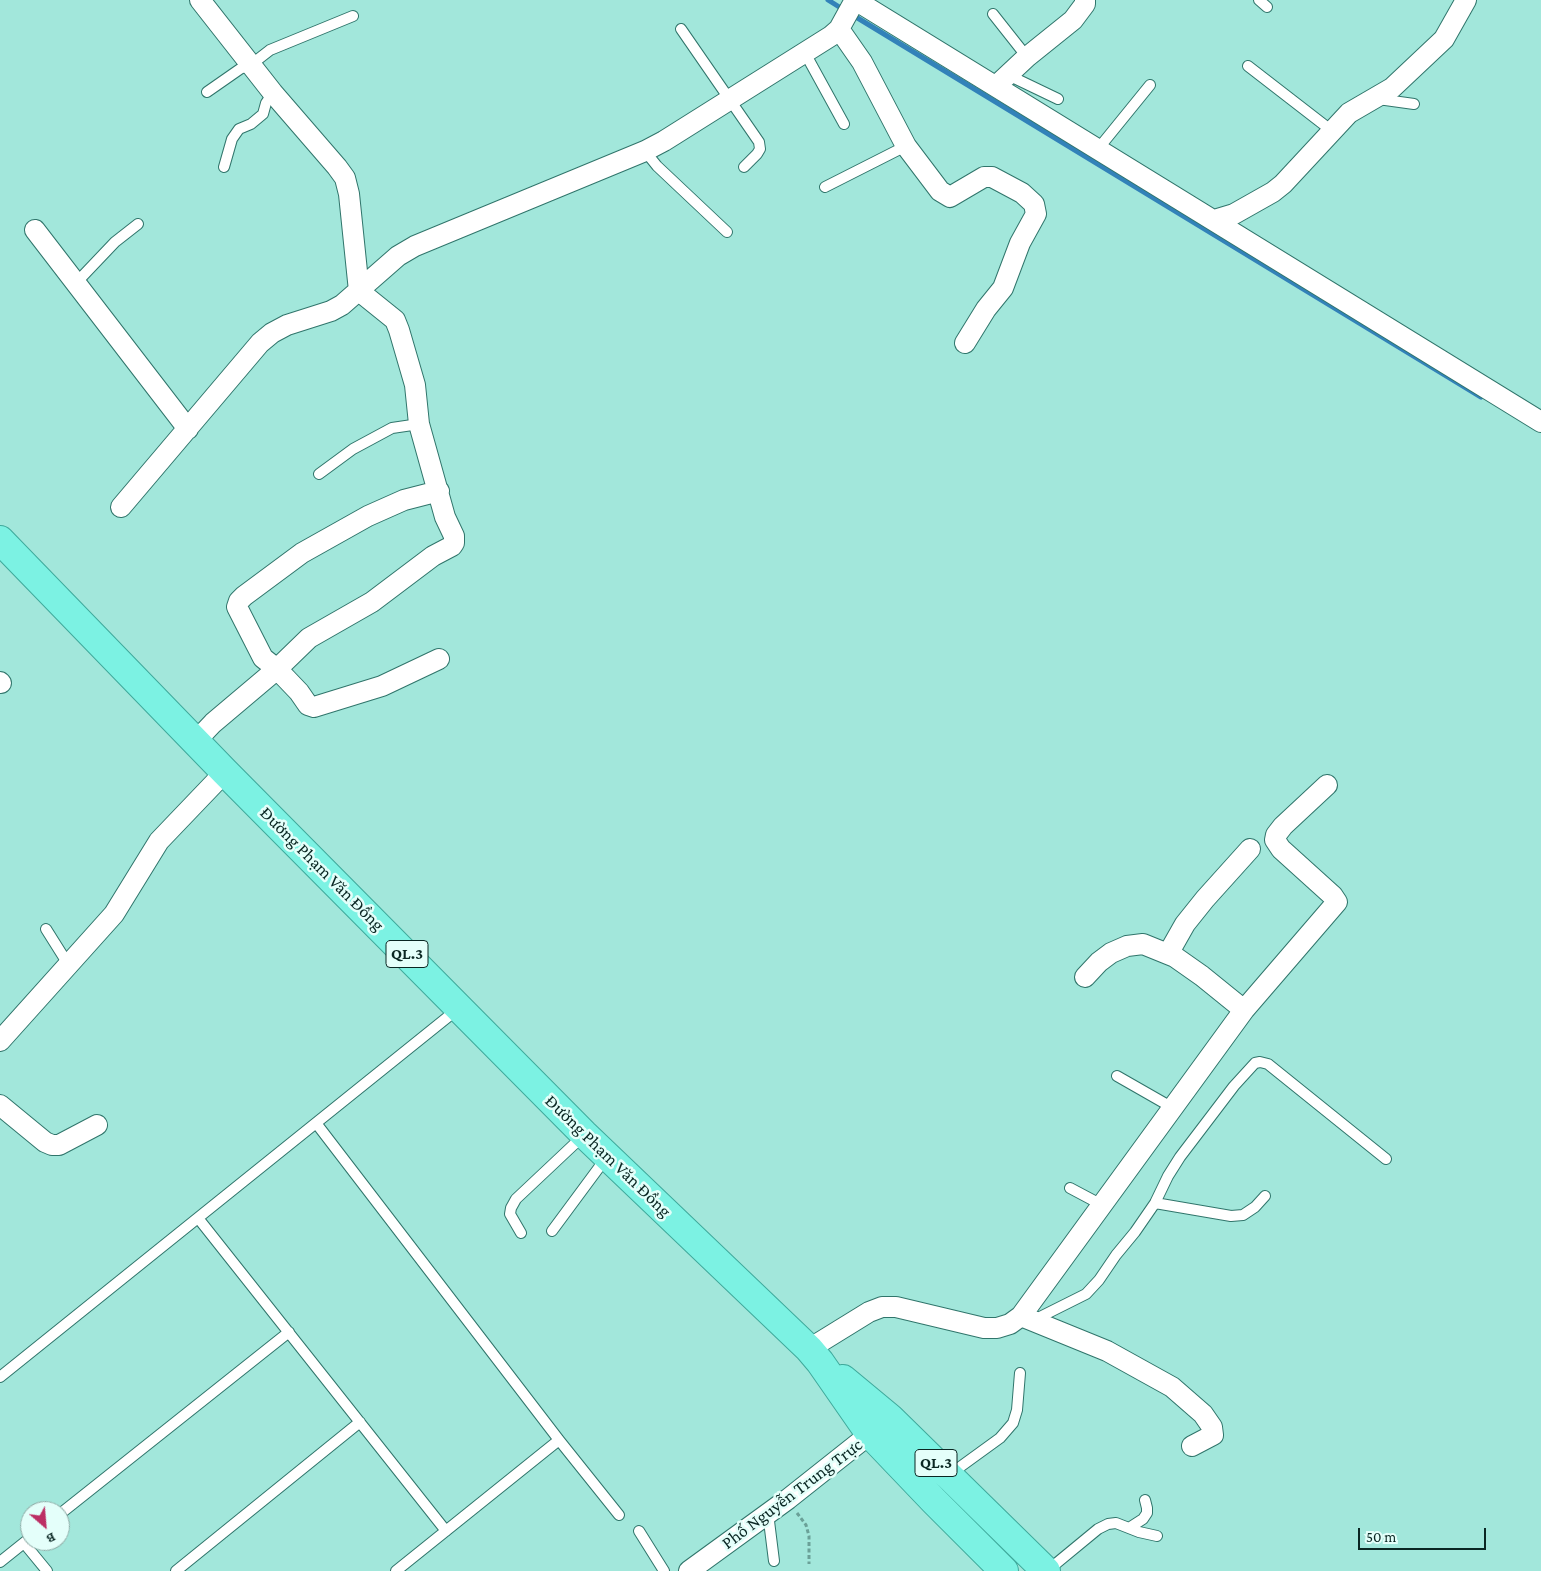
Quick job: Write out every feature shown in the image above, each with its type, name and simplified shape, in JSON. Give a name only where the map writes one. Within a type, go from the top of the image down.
[{"type":"highway","name":"Đường Phạm Văn Đồng","points":[[0,540],[225,772],[607,1157],[814,1355],[876,1406],[1047,1571]]},
{"type":"highway","name":"Đường Phạm Văn Đồng","points":[[814,1355],[870,1434],[1004,1571]]},
{"type":"street","points":[[196,741],[213,723],[277,669],[309,638],[372,602],[433,556],[452,546],[454,536],[445,517],[419,424],[415,385],[399,330],[395,320],[359,291],[349,194],[345,178],[273,93],[200,0]]},
{"type":"street","points":[[1002,81],[1026,57],[1073,20],[1085,4],[1085,0]]},
{"type":"street","points":[[1214,220],[1234,214],[1273,192],[1349,113],[1392,88],[1444,39],[1466,0]]},
{"type":"street","points":[[121,507],[260,344],[272,333],[287,325],[331,311],[359,291],[398,256],[415,246],[645,151],[831,36],[849,11]]},
{"type":"street","points":[[849,11],[1002,81],[1098,149],[1541,422]]},
{"type":"street","points":[[849,11],[862,62],[906,146],[940,190],[950,197],[984,177],[992,177],[1022,193],[1034,204],[1036,214],[1020,243],[1002,288],[986,309],[965,343]]},
{"type":"street","points":[[34,230],[188,429]]},
{"type":"street","points":[[439,490],[404,500],[368,516],[302,553],[238,601],[237,607],[263,658],[277,669],[299,692],[308,705],[314,706],[382,686],[439,659]]},
{"type":"street","points":[[0,1041],[114,914],[124,901],[149,855],[159,841],[225,772]]},
{"type":"street","points":[[814,1355],[869,1312],[882,1307],[896,1307],[984,1328],[997,1328],[1027,1318],[1102,1205],[1244,1010],[1336,902],[1333,896],[1281,849],[1275,840],[1276,835],[1283,826],[1327,785]]},
{"type":"street","points":[[1168,954],[1204,899],[1250,849]]},
{"type":"street","points":[[1084,977],[1099,962],[1127,946],[1143,944],[1168,954],[1202,976],[1244,1010]]},
{"type":"street","points":[[0,1105],[45,1142],[52,1145],[59,1144],[97,1125]]},
{"type":"street","points":[[1027,1318],[1107,1351],[1172,1387],[1203,1414],[1212,1427],[1213,1435],[1192,1446]]},
{"type":"street","name":"Phố Nguyễn Trung Trực","points":[[689,1571],[788,1499],[870,1434]]},
{"type":"lane","points":[[993,14],[1026,57]]},
{"type":"lane","points":[[207,92],[240,69],[252,64],[270,50],[353,16]]},
{"type":"lane","points":[[681,29],[759,142],[760,149],[744,167]]},
{"type":"lane","points":[[805,53],[844,124]]},
{"type":"lane","points":[[1248,66],[1332,130]]},
{"type":"lane","points":[[1002,81],[1058,99]]},
{"type":"lane","points":[[1098,149],[1150,85]]},
{"type":"lane","points":[[224,167],[232,139],[240,129],[251,124],[263,114],[266,103],[273,93]]},
{"type":"lane","points":[[1375,99],[1414,104]]},
{"type":"lane","points":[[825,187],[906,146]]},
{"type":"lane","points":[[645,151],[657,166],[726,232]]},
{"type":"lane","points":[[76,283],[115,242],[138,224]]},
{"type":"lane","points":[[319,474],[353,449],[392,428],[419,424]]},
{"type":"lane","points":[[46,929],[68,964]]},
{"type":"lane","points":[[0,1377],[460,1008]]},
{"type":"lane","points":[[1027,1318],[1086,1294],[1099,1280],[1155,1203],[1180,1157],[1243,1075],[1255,1063],[1268,1064],[1386,1159]]},
{"type":"lane","points":[[1117,1076],[1173,1108]]},
{"type":"lane","points":[[316,1123],[559,1440],[619,1515]]},
{"type":"lane","points":[[521,1233],[510,1214],[516,1199],[584,1134]]},
{"type":"lane","points":[[552,1231],[607,1157]]},
{"type":"lane","points":[[1070,1188],[1102,1205]]},
{"type":"lane","points":[[1155,1203],[1232,1216],[1243,1215],[1255,1207],[1265,1196]]},
{"type":"lane","points":[[198,1218],[446,1531]]},
{"type":"lane","points":[[70,1506],[289,1332]]},
{"type":"lane","points":[[949,1475],[1000,1438],[1013,1424],[1017,1410],[1020,1373]]},
{"type":"lane","points":[[176,1571],[360,1422]]},
{"type":"lane","points":[[396,1571],[559,1440]]},
{"type":"lane","points":[[1129,1528],[1147,1514],[1148,1508],[1145,1500]]},
{"type":"lane","points":[[768,1513],[774,1561]]},
{"type":"lane","points":[[1047,1571],[1098,1529],[1108,1524],[1116,1523],[1139,1532],[1157,1536]]},
{"type":"lane","points":[[639,1531],[664,1571]]},
{"type":"lane","points":[[0,1562],[20,1546]]},
{"type":"lane","points":[[34,1551],[47,1571]]},
{"type":"path","points":[[788,1499],[806,1525],[809,1536],[809,1564]]},
{"type":"waterway","points":[[828,0],[844,10]]},
{"type":"waterway","points":[[851,14],[1481,397]]}]
